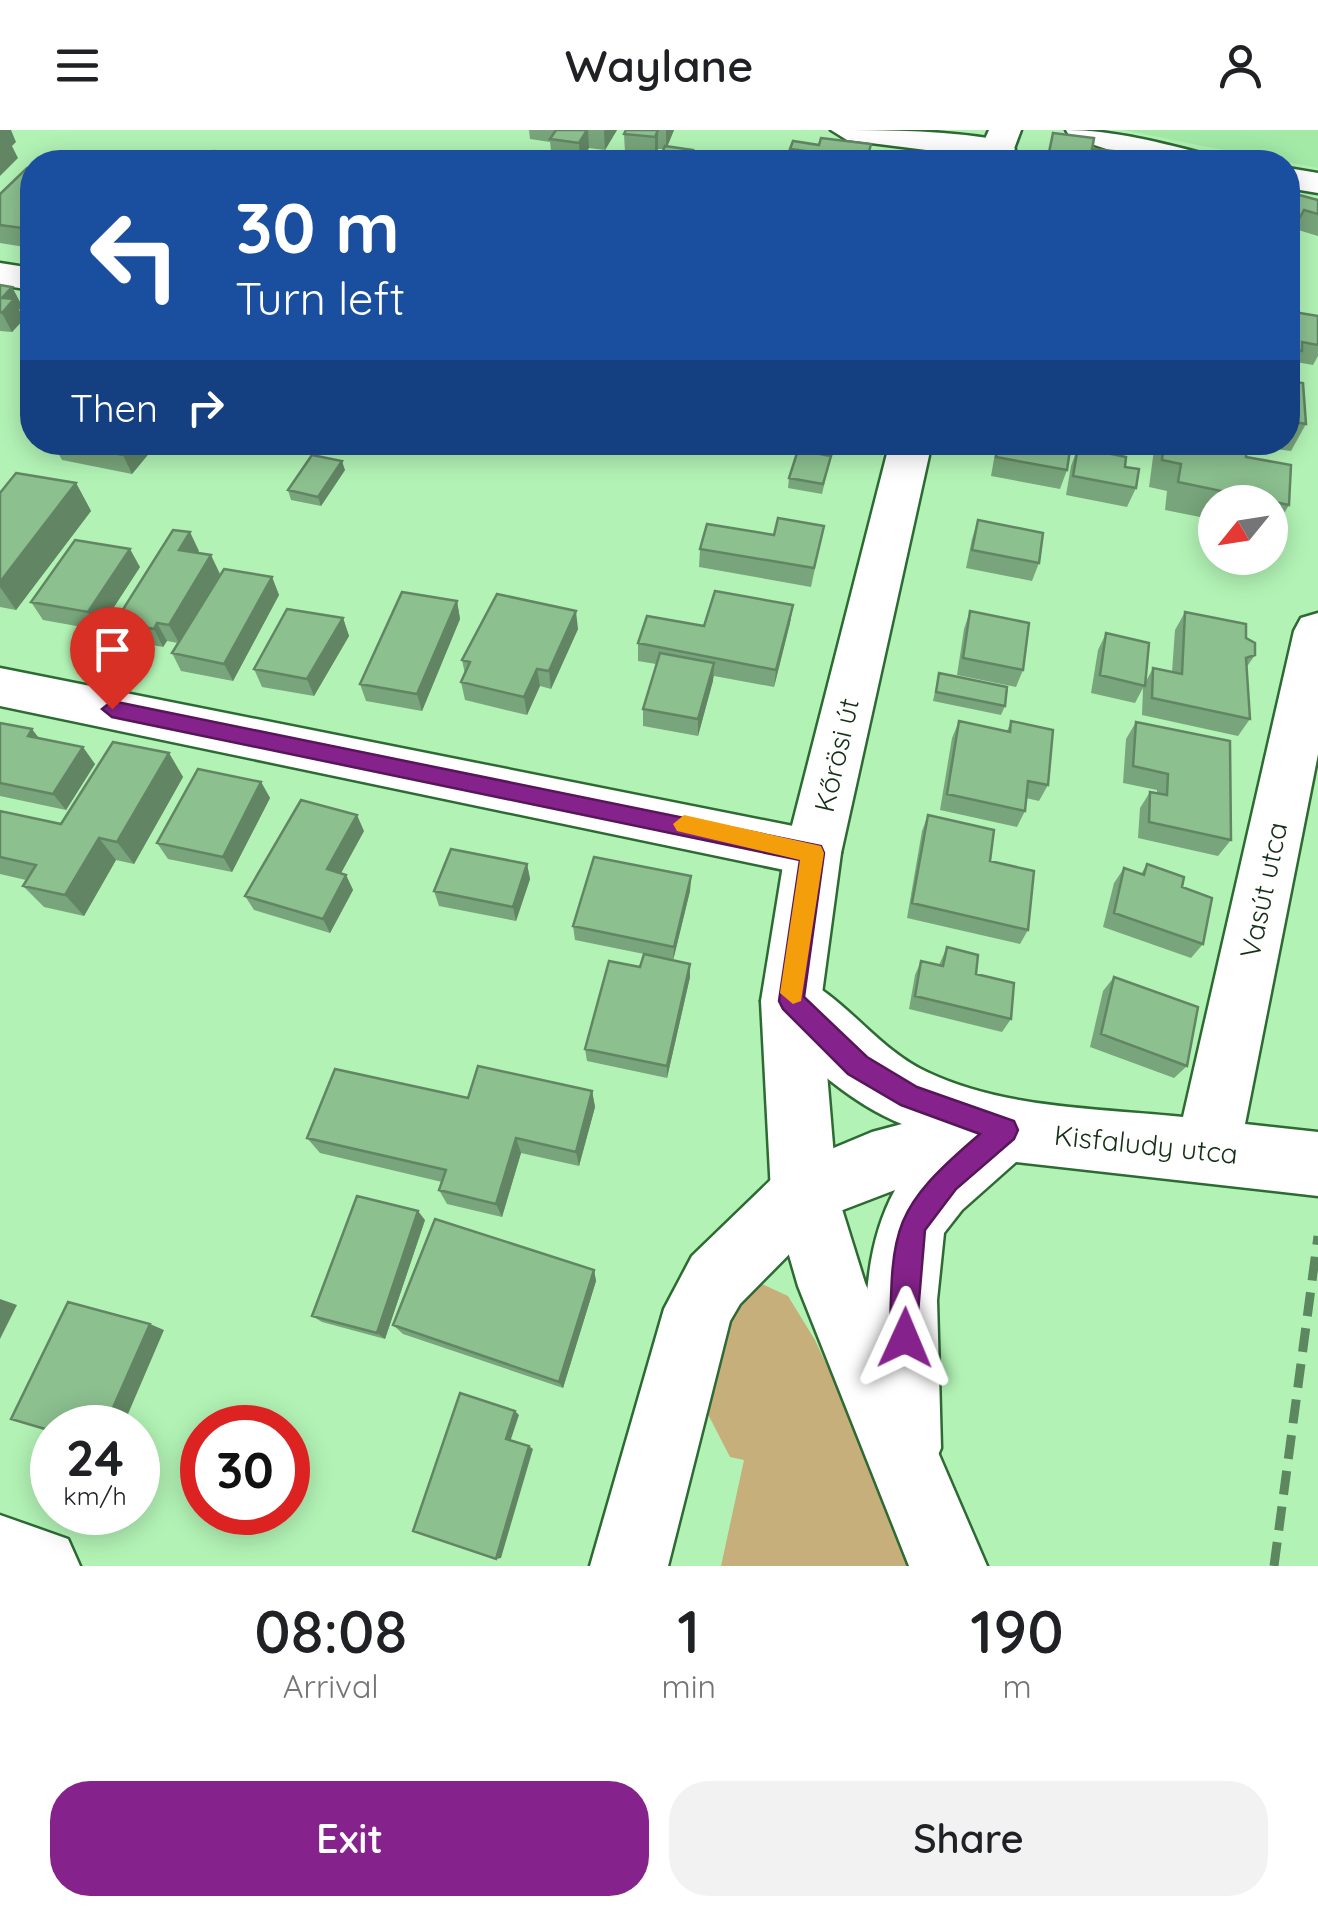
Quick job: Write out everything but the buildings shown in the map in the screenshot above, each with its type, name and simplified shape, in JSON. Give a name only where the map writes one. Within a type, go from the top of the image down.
[{"type":"street","points":[[847,130],[998,147]]},
{"type":"street","points":[[1082,130],[1133,150]]},
{"type":"street","name":"Kőrösi út","points":[[908,455],[812,853],[792,1001],[804,1192],[832,1286],[904,1451],[948,1566]]},
{"type":"street","name":"Vasút utca","points":[[1208,1149],[1318,631]]},
{"type":"street","points":[[0,687],[812,853]]},
{"type":"street","points":[[792,1001],[858,1065],[910,1096],[1004,1130],[947,1180],[912,1225],[906,1262],[904,1451]]},
{"type":"street","name":"Kisfaludy utca","points":[[804,1192],[872,1164],[1004,1130],[1208,1149],[1318,1164]]},
{"type":"street","points":[[629,1566],[699,1308],[716,1280],[804,1192]]},
{"type":"street","points":[[0,1553],[41,1566]]},
{"type":"shaded area","points":[[1123,130],[1318,130],[1318,168],[1300,165],[1300,150],[1224,150]]},
{"type":"shaded area","points":[[760,1283],[788,1296],[815,1340],[860,1436],[908,1566],[721,1566],[744,1460],[730,1457],[696,1391],[718,1312]]},
{"type":"railway","points":[[1274,1566],[1318,1236]]},
{"type":"slow traffic","points":[[684,824],[812,853],[793,993]]},
{"type":"route","points":[[112,709],[812,853],[792,1001],[858,1065],[910,1096],[1004,1130],[947,1180],[912,1225],[906,1262],[905,1338]]}]
